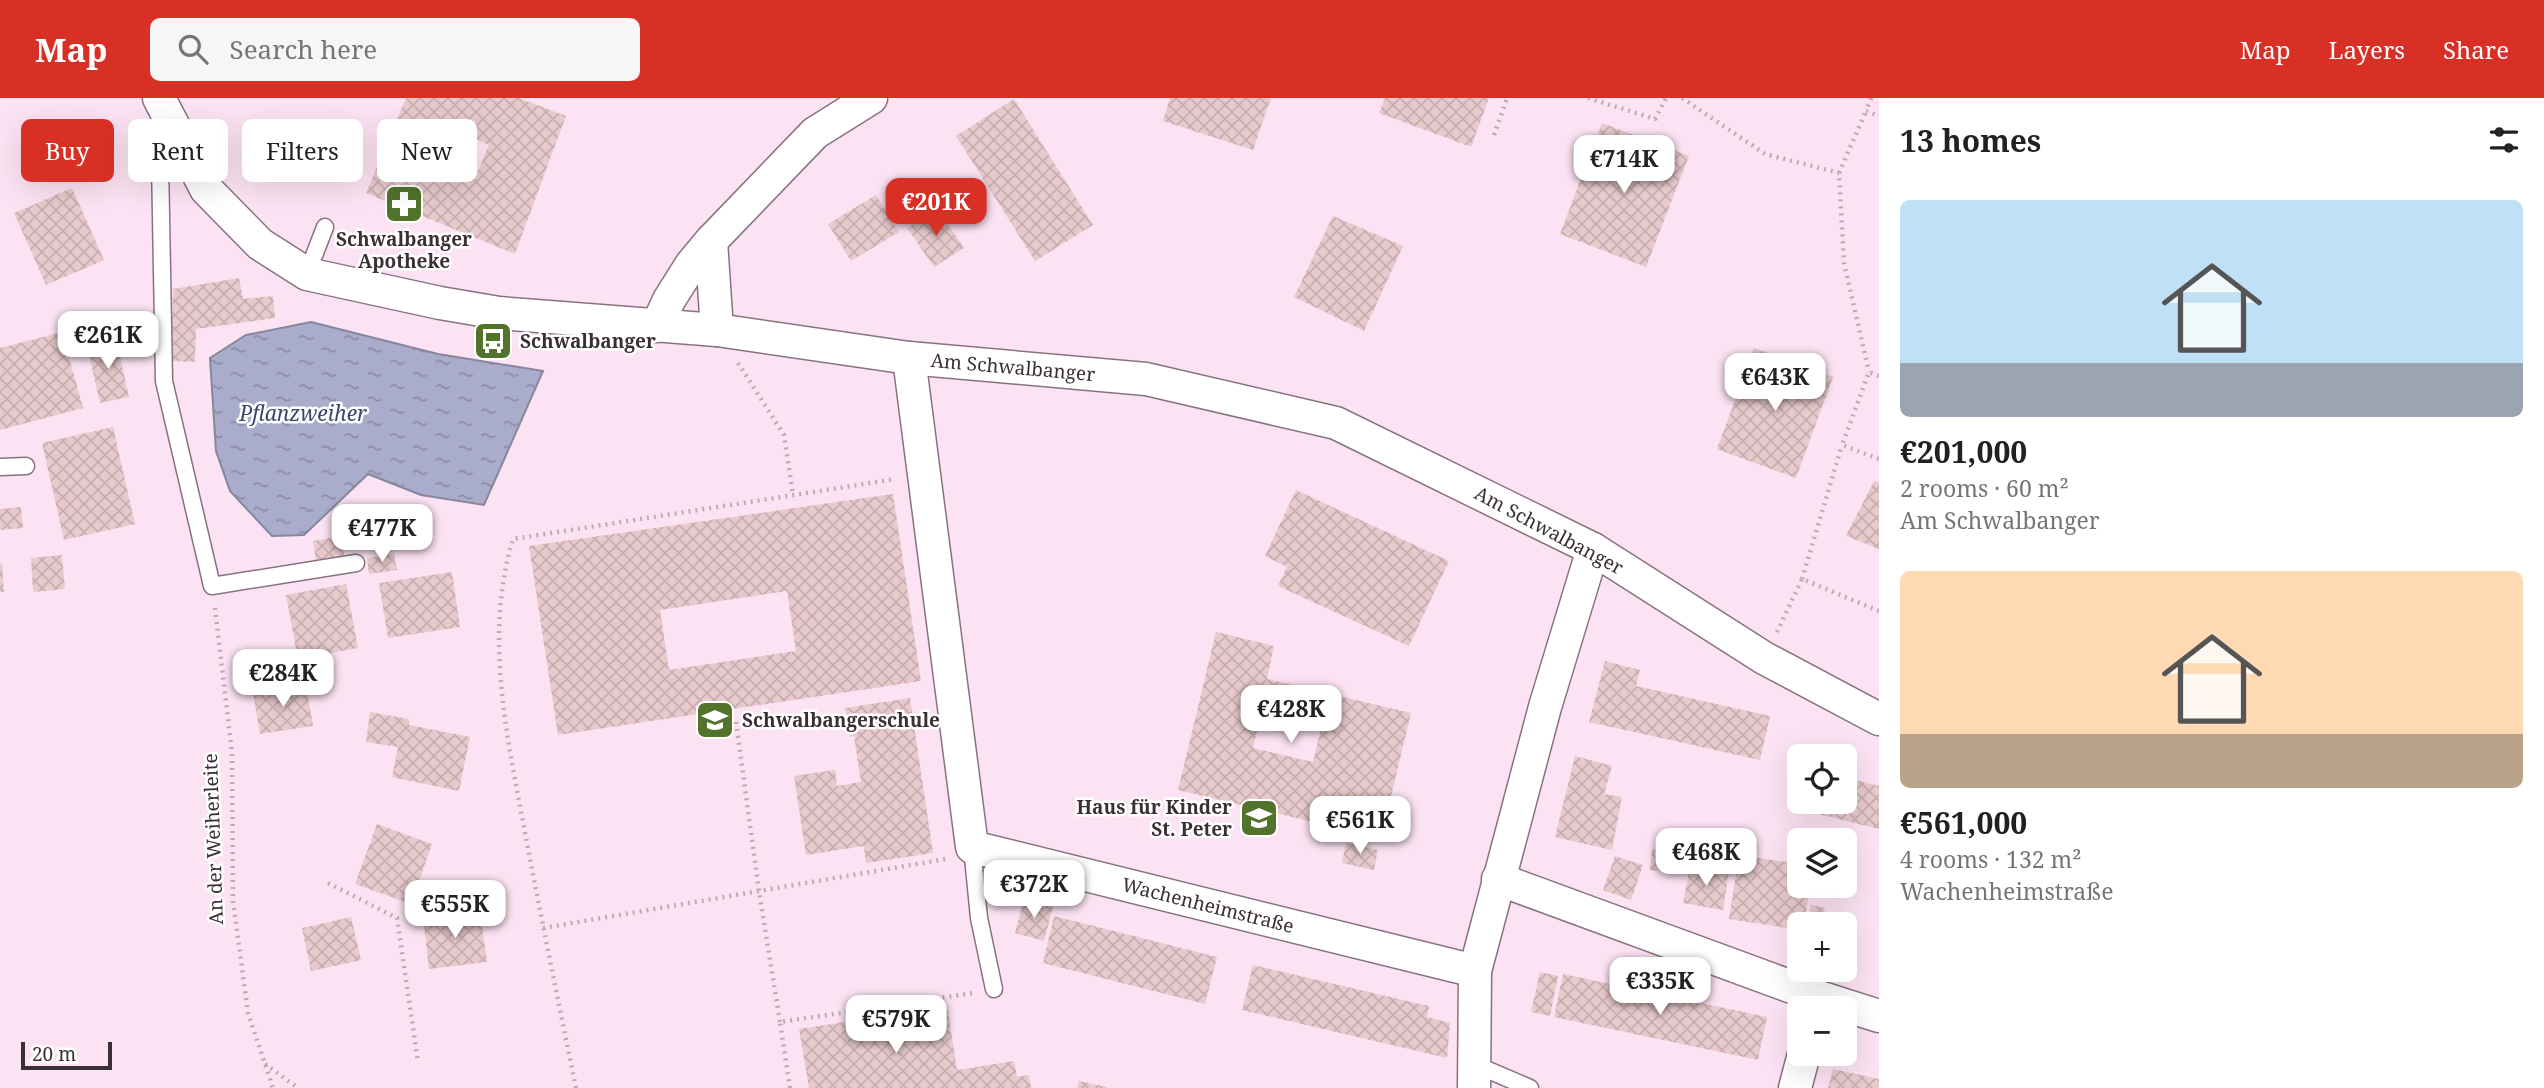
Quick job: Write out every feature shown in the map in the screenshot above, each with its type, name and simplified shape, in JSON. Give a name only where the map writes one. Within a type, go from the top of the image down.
[{"type":"street","name":"Am Schwalbanger","points":[[159,98],[169,119]]},
{"type":"street","points":[[657,326],[668,300],[691,265],[702,237],[815,133],[872,98]]},
{"type":"street","name":"Am Schwalbanger","points":[[202,182],[260,244],[307,274],[440,303],[499,313],[718,330],[909,358],[1146,379],[1336,423],[1593,549],[1765,658],[1879,719]]},
{"type":"street","points":[[702,237],[718,330]]},
{"type":"street","points":[[909,358],[972,847]]},
{"type":"street","points":[[1474,1076],[1475,971],[1545,707],[1593,549]]},
{"type":"street","name":"Wachenheimstraße","points":[[972,847],[1475,971]]},
{"type":"street","points":[[1498,879],[1800,996]]},
{"type":"street","points":[[1857,1011],[1879,1016]]},
{"type":"street","points":[[1795,1088],[1801,1066]]},
{"type":"lane","points":[[160,182],[164,381],[212,586],[356,563]]},
{"type":"lane","points":[[307,274],[325,227]]},
{"type":"lane","points":[[0,467],[26,466]]},
{"type":"lane","points":[[972,847],[979,918],[994,989]]},
{"type":"lane","points":[[1474,1076],[1530,1088]]},
{"type":"path","points":[[1494,135],[1507,98]]},
{"type":"path","points":[[1588,98],[1654,118],[1666,98]]},
{"type":"path","points":[[1682,98],[1765,153],[1839,173]]},
{"type":"path","points":[[1765,658],[1802,579],[1842,445],[1869,372],[1844,262],[1839,173],[1871,98]]},
{"type":"path","points":[[1866,111],[1879,116]]},
{"type":"path","points":[[718,330],[784,435],[793,495]]},
{"type":"path","points":[[1869,372],[1879,376]]},
{"type":"path","points":[[1842,445],[1879,459]]},
{"type":"path","points":[[576,1088],[503,713],[498,638],[505,566],[513,539],[925,475]]},
{"type":"path","points":[[1802,579],[1879,611]]},
{"type":"path","name":"An der Weiherleite","points":[[212,586],[232,753],[233,901],[248,1013],[273,1088]]},
{"type":"path","points":[[736,722],[790,1088]]},
{"type":"path","points":[[543,928],[946,859],[972,847]]},
{"type":"path","points":[[328,883],[397,918],[418,1062]]},
{"type":"path","points":[[780,1023],[994,989]]},
{"type":"path","points":[[265,1064],[298,1088]]},
{"type":"water","name":"Pflanzweiher","points":[[311,322],[438,354],[543,371],[484,505],[421,495],[368,474],[304,535],[272,536],[230,491],[216,451],[210,358],[246,335]]},
{"type":"building","points":[[406,98],[519,98],[566,116],[515,254],[366,193],[377,167],[377,182],[477,182],[477,173],[489,145],[477,140],[477,119],[397,119]]},
{"type":"building","points":[[1170,98],[1271,98],[1253,150],[1163,121]]},
{"type":"building","points":[[1385,98],[1489,98],[1471,147],[1379,113]]},
{"type":"building","points":[[1014,99],[1093,225],[1035,261],[956,136]]},
{"type":"building","points":[[1602,123],[1689,156],[1646,267],[1560,234]]},
{"type":"building","points":[[72,188],[104,260],[46,285],[14,213]]},
{"type":"building","points":[[876,195],[899,232],[851,261],[828,224]]},
{"type":"building","points":[[937,208],[964,248],[934,267],[907,228]]},
{"type":"building","points":[[1333,216],[1403,246],[1364,331],[1294,297]]},
{"type":"building","points":[[239,278],[243,299],[273,296],[275,318],[196,329],[195,362],[171,361],[173,289]]},
{"type":"building","points":[[62,332],[83,408],[0,430],[0,348]]},
{"type":"building","points":[[116,339],[129,397],[100,403],[87,346]]},
{"type":"building","points":[[1754,348],[1833,377],[1796,478],[1717,449]]},
{"type":"building","points":[[113,427],[135,524],[64,540],[42,443]]},
{"type":"building","points":[[1874,481],[1879,483],[1879,549],[1846,536]]},
{"type":"building","points":[[1296,490],[1449,561],[1409,646],[1278,586],[1287,567],[1265,556]]},
{"type":"building","points":[[893,494],[921,681],[558,735],[529,546]],"holes":[[[787,591],[796,651],[669,670],[660,610]]]},
{"type":"building","points":[[21,507],[23,528],[0,530],[0,509]]},
{"type":"building","points":[[341,536],[344,555],[316,560],[313,541]]},
{"type":"building","points":[[394,554],[397,570],[369,574],[367,558]]},
{"type":"building","points":[[62,555],[65,589],[33,592],[31,558]]},
{"type":"building","points":[[2,564],[4,592],[0,592]]},
{"type":"building","points":[[452,572],[460,627],[388,638],[379,583]]},
{"type":"building","points":[[346,584],[358,648],[298,659],[286,595]]},
{"type":"building","points":[[1216,632],[1274,646],[1267,679],[1411,713],[1381,838],[1178,790]],"holes":[[[1264,701],[1324,715],[1313,762],[1253,748]]]},
{"type":"building","points":[[1605,661],[1640,670],[1636,686],[1770,716],[1760,760],[1589,722]]},
{"type":"building","points":[[306,685],[313,726],[260,734],[253,693]]},
{"type":"building","points":[[910,698],[933,853],[866,863],[864,846],[806,855],[794,776],[835,770],[837,786],[861,782],[854,736],[850,737],[845,708]]},
{"type":"building","points":[[370,712],[409,719],[409,725],[470,737],[459,791],[392,777],[398,747],[366,742]]},
{"type":"building","points":[[1575,756],[1612,766],[1604,794],[1622,797],[1612,850],[1555,837]]},
{"type":"building","points":[[1857,780],[1879,786],[1879,829],[1818,814],[1857,814]]},
{"type":"building","points":[[377,824],[432,844],[411,904],[355,884]]},
{"type":"building","points":[[1346,843],[1378,850],[1374,870],[1342,863]]},
{"type":"building","points":[[1652,849],[1675,852],[1672,872],[1650,870]]},
{"type":"building","points":[[1739,855],[1787,862],[1787,898],[1808,898],[1806,912],[1787,912],[1787,928],[1729,919]]},
{"type":"building","points":[[1615,856],[1643,865],[1631,900],[1603,890]]},
{"type":"building","points":[[1690,866],[1729,872],[1723,910],[1683,903]]},
{"type":"building","points":[[1024,899],[1053,907],[1044,941],[1015,933]]},
{"type":"building","points":[[1811,905],[1825,908],[1824,912],[1810,912]]},
{"type":"building","points":[[480,911],[487,962],[429,969],[423,918]]},
{"type":"building","points":[[1054,916],[1217,957],[1205,1004],[1043,963]]},
{"type":"building","points":[[351,917],[361,960],[311,971],[302,928]]},
{"type":"building","points":[[1253,965],[1429,1006],[1427,1017],[1450,1023],[1447,1058],[1242,1010]]},
{"type":"building","points":[[1540,972],[1558,976],[1550,1016],[1531,1012]]},
{"type":"building","points":[[1563,974],[1767,1017],[1758,1060],[1554,1017]]},
{"type":"building","points":[[947,1006],[957,1070],[1014,1061],[1017,1077],[1029,1075],[1031,1088],[809,1088],[799,1029]]},
{"type":"building","points":[[1833,1069],[1879,1079],[1879,1088],[1828,1088]]},
{"type":"building","points":[[1079,1081],[1107,1087],[1107,1088],[1077,1088]]},
{"type":"place","name":"Schwalbanger Apotheke","points":[[404,204]]},
{"type":"place","name":"Schwalbanger","points":[[493,341]]},
{"type":"place","name":"Schwalbangerschule","points":[[715,720]]},
{"type":"place","name":"Haus für Kinder St. Peter","points":[[1259,818]]}]
